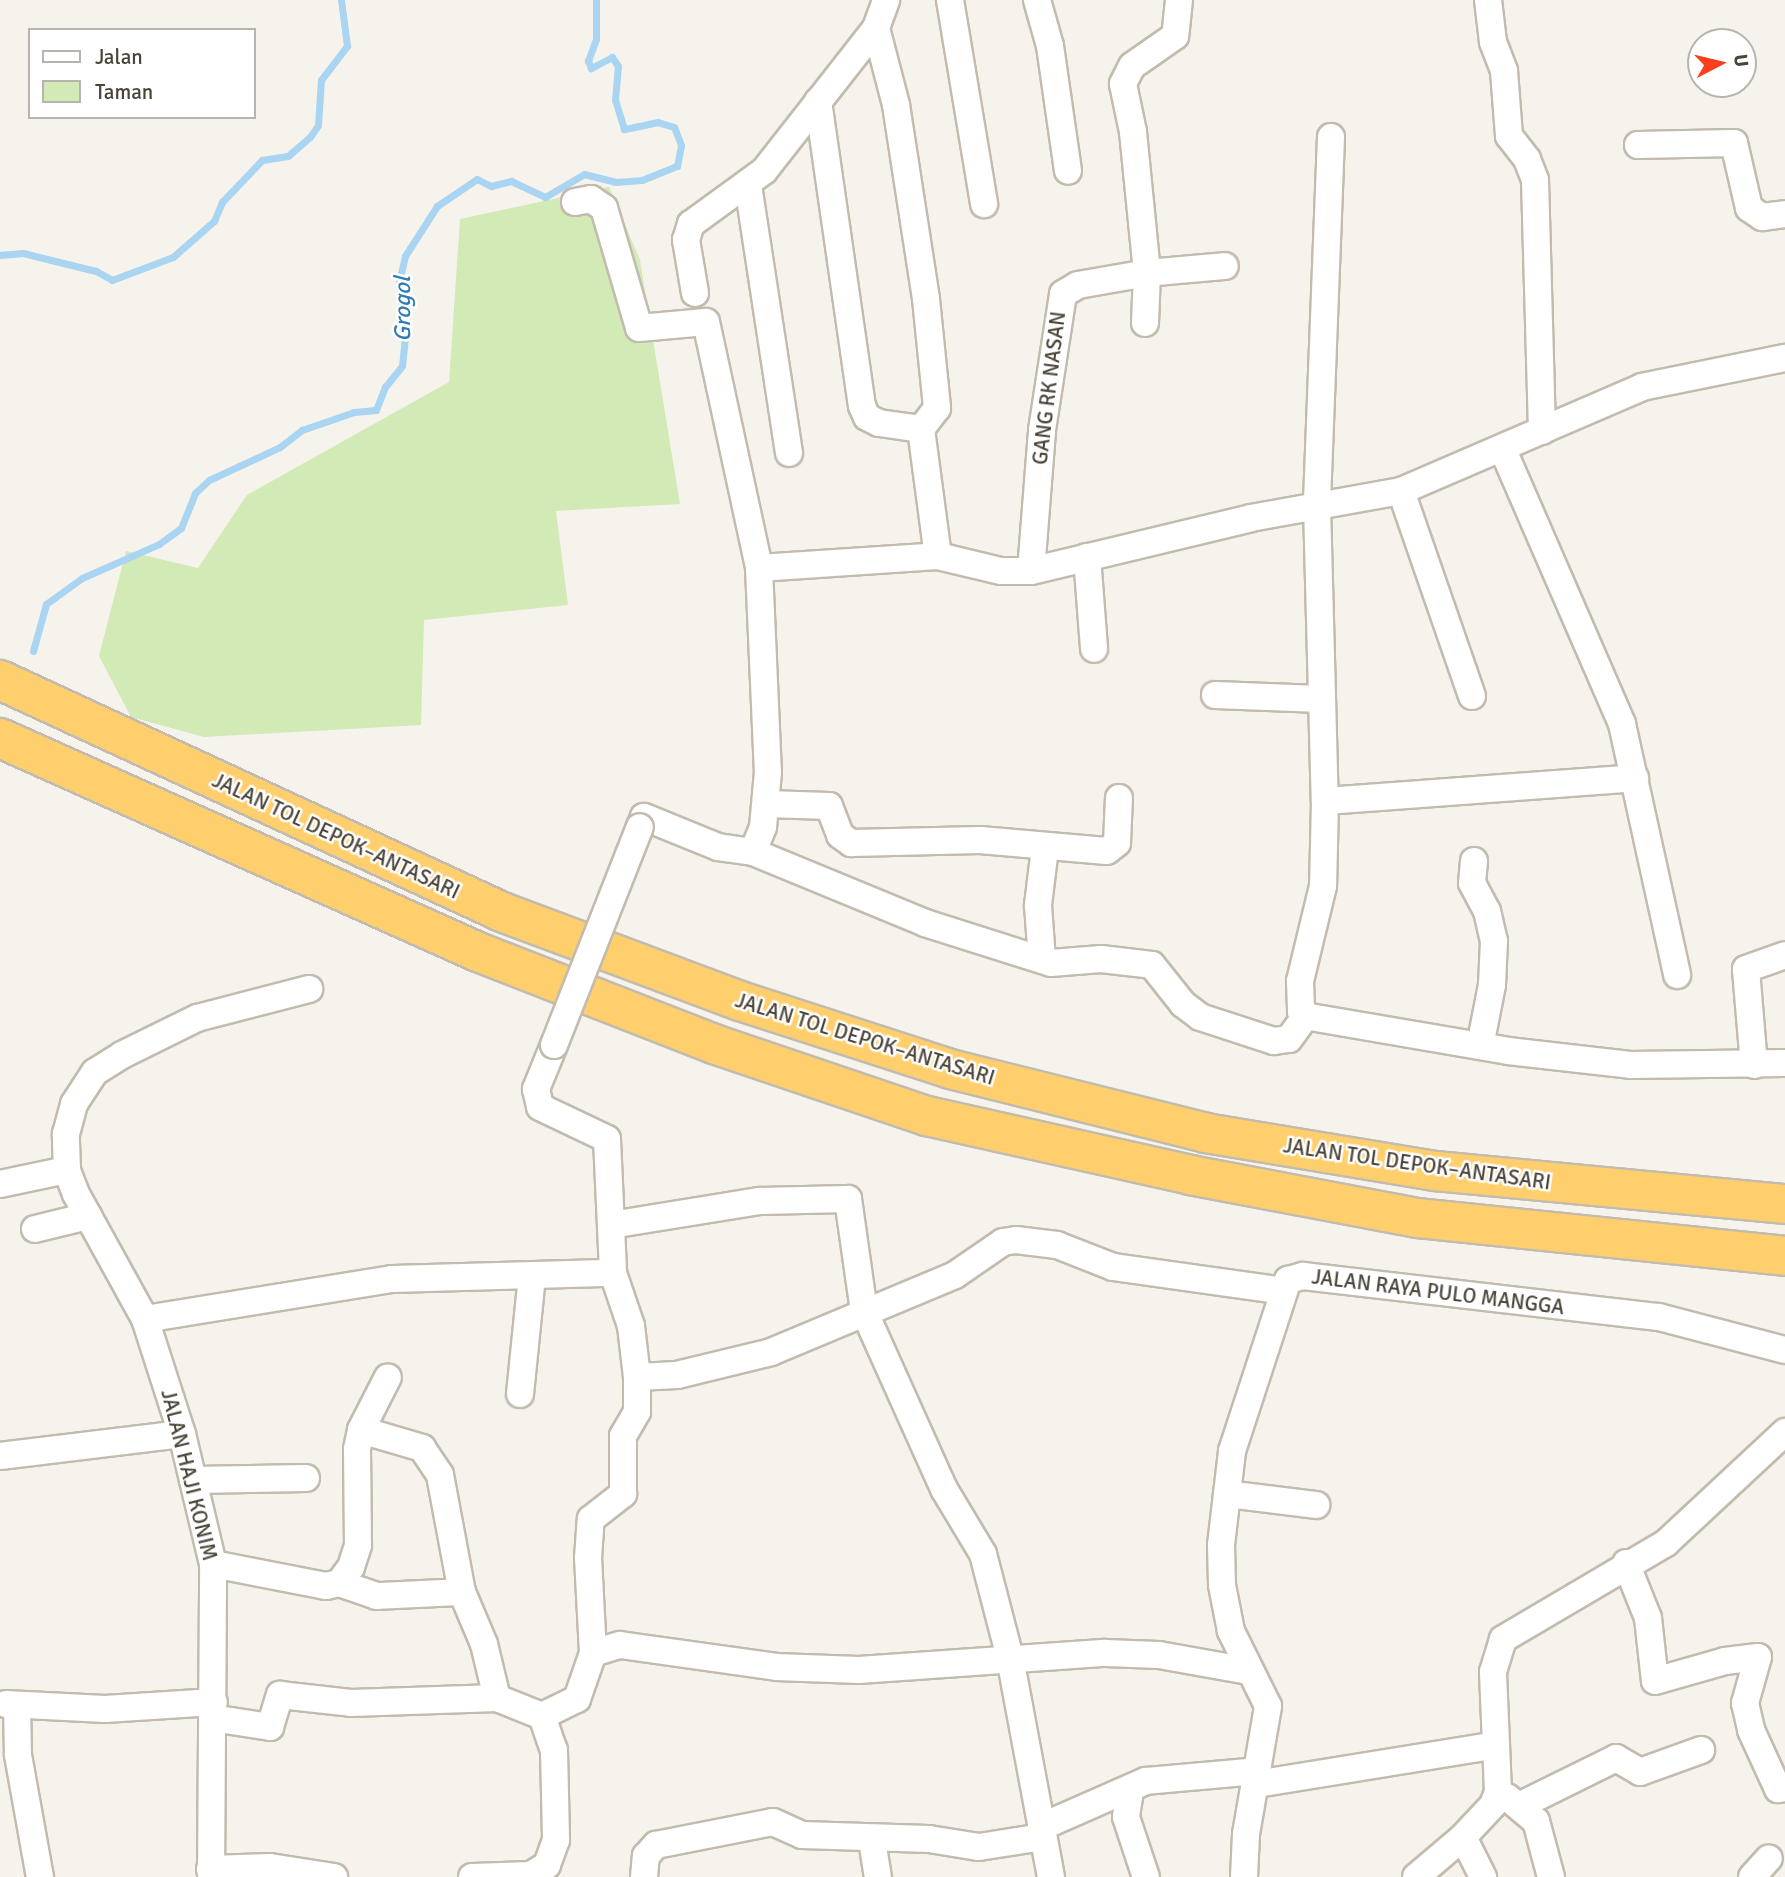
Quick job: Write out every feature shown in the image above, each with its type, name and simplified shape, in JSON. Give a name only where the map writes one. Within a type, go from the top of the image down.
[{"type":"highway","name":"JALAN TOL DEPOK–ANTASARI","points":[[0,680],[502,912],[740,1001],[950,1069],[1206,1133],[1422,1168],[1785,1204]]},
{"type":"highway","points":[[0,738],[478,952],[714,1044],[927,1116],[1190,1175],[1418,1219],[1785,1256]]},
{"type":"street","points":[[695,293],[687,229],[748,185],[788,145],[818,101],[876,28],[887,0]]},
{"type":"street","points":[[950,0],[984,204]]},
{"type":"street","points":[[1037,0],[1050,46],[1068,171]]},
{"type":"street","points":[[1145,323],[1147,273],[1133,132],[1123,84],[1132,66],[1175,36],[1179,0]]},
{"type":"street","points":[[1488,0],[1493,42],[1504,71],[1509,136],[1527,159],[1535,180],[1542,431]]},
{"type":"street","points":[[876,28],[896,105],[927,312],[937,408],[921,429],[938,556]]},
{"type":"street","points":[[818,101],[862,406],[867,416],[879,423],[921,429]]},
{"type":"street","points":[[1331,137],[1317,505],[1325,801],[1323,886],[1299,993],[1300,1007],[1306,1016],[1480,1046],[1630,1065],[1785,1063]]},
{"type":"street","points":[[1638,145],[1734,143],[1749,208],[1762,217],[1785,214]]},
{"type":"street","points":[[748,185],[789,453]]},
{"type":"street","points":[[575,202],[591,199],[604,208],[639,328],[706,322],[759,568],[765,631],[766,804],[763,827],[753,852]]},
{"type":"street","name":"GANG RK NASAN","points":[[1031,571],[1042,430],[1061,299],[1078,285],[1147,273],[1225,266]]},
{"type":"street","points":[[759,568],[938,556],[1001,571],[1031,571],[1317,505],[1401,491],[1503,450],[1642,387],[1785,358]]},
{"type":"street","points":[[1503,450],[1622,724],[1677,975]]},
{"type":"street","points":[[1401,491],[1472,696]]},
{"type":"street","points":[[1087,557],[1094,649]]},
{"type":"street","points":[[1215,695],[1321,699]]},
{"type":"street","points":[[1325,801],[1635,778]]},
{"type":"street","points":[[766,804],[829,806],[841,835],[851,844],[980,839],[1045,848],[1111,850],[1117,843],[1119,798]]},
{"type":"street","points":[[40,1877],[18,1755],[12,1704],[105,1709],[213,1710],[270,1727],[280,1695],[351,1703],[497,1698],[542,1716],[576,1699],[593,1653],[588,1558],[592,1519],[623,1494],[623,1436],[637,1412],[637,1377],[631,1326],[613,1273],[607,1139],[540,1107],[536,1089],[644,817],[718,847],[753,852],[925,923],[1042,960],[1109,959],[1152,965],[1183,1004],[1200,1017],[1273,1041],[1289,1039],[1306,1016]]},
{"type":"street","points":[[1042,960],[1038,905],[1045,848]]},
{"type":"street","points":[[1474,861],[1472,883],[1486,911],[1494,941],[1492,985],[1480,1046]]},
{"type":"street","points":[[1754,1065],[1746,969],[1785,955]]},
{"type":"street","points":[[0,1184],[67,1170],[66,1134],[74,1104],[95,1072],[197,1018],[309,989]]},
{"type":"street","name":"JALAN HAJI KONIM","points":[[67,1170],[88,1216],[145,1319],[182,1434],[213,1563],[210,1873]]},
{"type":"street","points":[[611,1225],[760,1201],[847,1197],[864,1311],[944,1489],[983,1554],[1010,1658],[1051,1877]]},
{"type":"street","points":[[35,1229],[88,1216]]},
{"type":"street","points":[[637,1377],[677,1375],[748,1359],[955,1275],[1003,1242],[1016,1240],[1057,1245],[1112,1267],[1283,1292]]},
{"type":"street","points":[[145,1319],[392,1279],[613,1273]]},
{"type":"street","points":[[520,1394],[532,1276]]},
{"type":"street","name":"JALAN RAYA PULO MANGGA","points":[[1244,1877],[1268,1706],[1231,1631],[1222,1585],[1227,1494],[1240,1419],[1288,1280],[1303,1276],[1659,1317],[1785,1350]]},
{"type":"street","points":[[339,1583],[351,1567],[358,1545],[357,1449],[361,1430],[388,1377]]},
{"type":"street","points":[[361,1430],[422,1448],[430,1455],[440,1475],[463,1592],[484,1644],[497,1698]]},
{"type":"street","points":[[1551,1877],[1542,1832],[1510,1799],[1496,1745],[1493,1672],[1499,1644],[1626,1563],[1666,1543],[1785,1432]]},
{"type":"street","points":[[0,1456],[182,1434]]},
{"type":"street","points":[[193,1480],[306,1478]]},
{"type":"street","points":[[1227,1494],[1316,1505]]},
{"type":"street","points":[[213,1563],[326,1586],[339,1583],[377,1596],[463,1592]]},
{"type":"street","points":[[1626,1563],[1648,1618],[1655,1681],[1725,1661],[1758,1657],[1745,1703],[1751,1730],[1778,1789],[1785,1788]]},
{"type":"street","points":[[593,1653],[620,1645],[776,1667],[859,1670],[1010,1658],[1159,1655],[1249,1671]]},
{"type":"street","points":[[472,1877],[532,1876],[547,1866],[556,1840],[554,1750],[542,1716]]},
{"type":"street","points":[[644,1877],[646,1856],[656,1845],[773,1822],[802,1835],[872,1840],[929,1839],[979,1847],[1042,1832],[1146,1781],[1172,1777],[1257,1778],[1496,1745]]},
{"type":"street","points":[[1416,1877],[1463,1837],[1493,1805],[1616,1758],[1640,1772],[1701,1750]]},
{"type":"street","points":[[1130,1791],[1126,1817],[1146,1877]]},
{"type":"street","points":[[1463,1837],[1483,1877]]},
{"type":"street","points":[[872,1840],[878,1877]]},
{"type":"street","points":[[210,1873],[270,1867],[334,1877]]},
{"type":"green space","points":[[609,187],[640,260],[680,504],[556,511],[568,605],[424,620],[421,725],[204,737],[131,717],[99,656],[126,551],[198,568],[247,495],[449,382],[460,219]]},
{"type":"waterway","name":"Grogol","points":[[0,255],[23,253],[96,271],[112,280],[173,257],[214,221],[222,202],[262,160],[288,156],[310,137],[318,125],[321,80],[347,46],[341,0]]},
{"type":"waterway","name":"Grogol","points":[[33,651],[46,604],[82,578],[159,544],[181,528],[195,493],[209,480],[280,447],[302,430],[354,412],[376,410],[385,387],[402,366],[405,339],[399,282],[405,256],[437,206],[477,179],[491,186],[511,181],[545,197],[584,174],[615,182],[642,180],[677,166],[681,145],[674,127],[658,122],[624,129],[615,100],[618,66],[612,57],[591,68],[588,61],[596,39],[596,0]]}]
